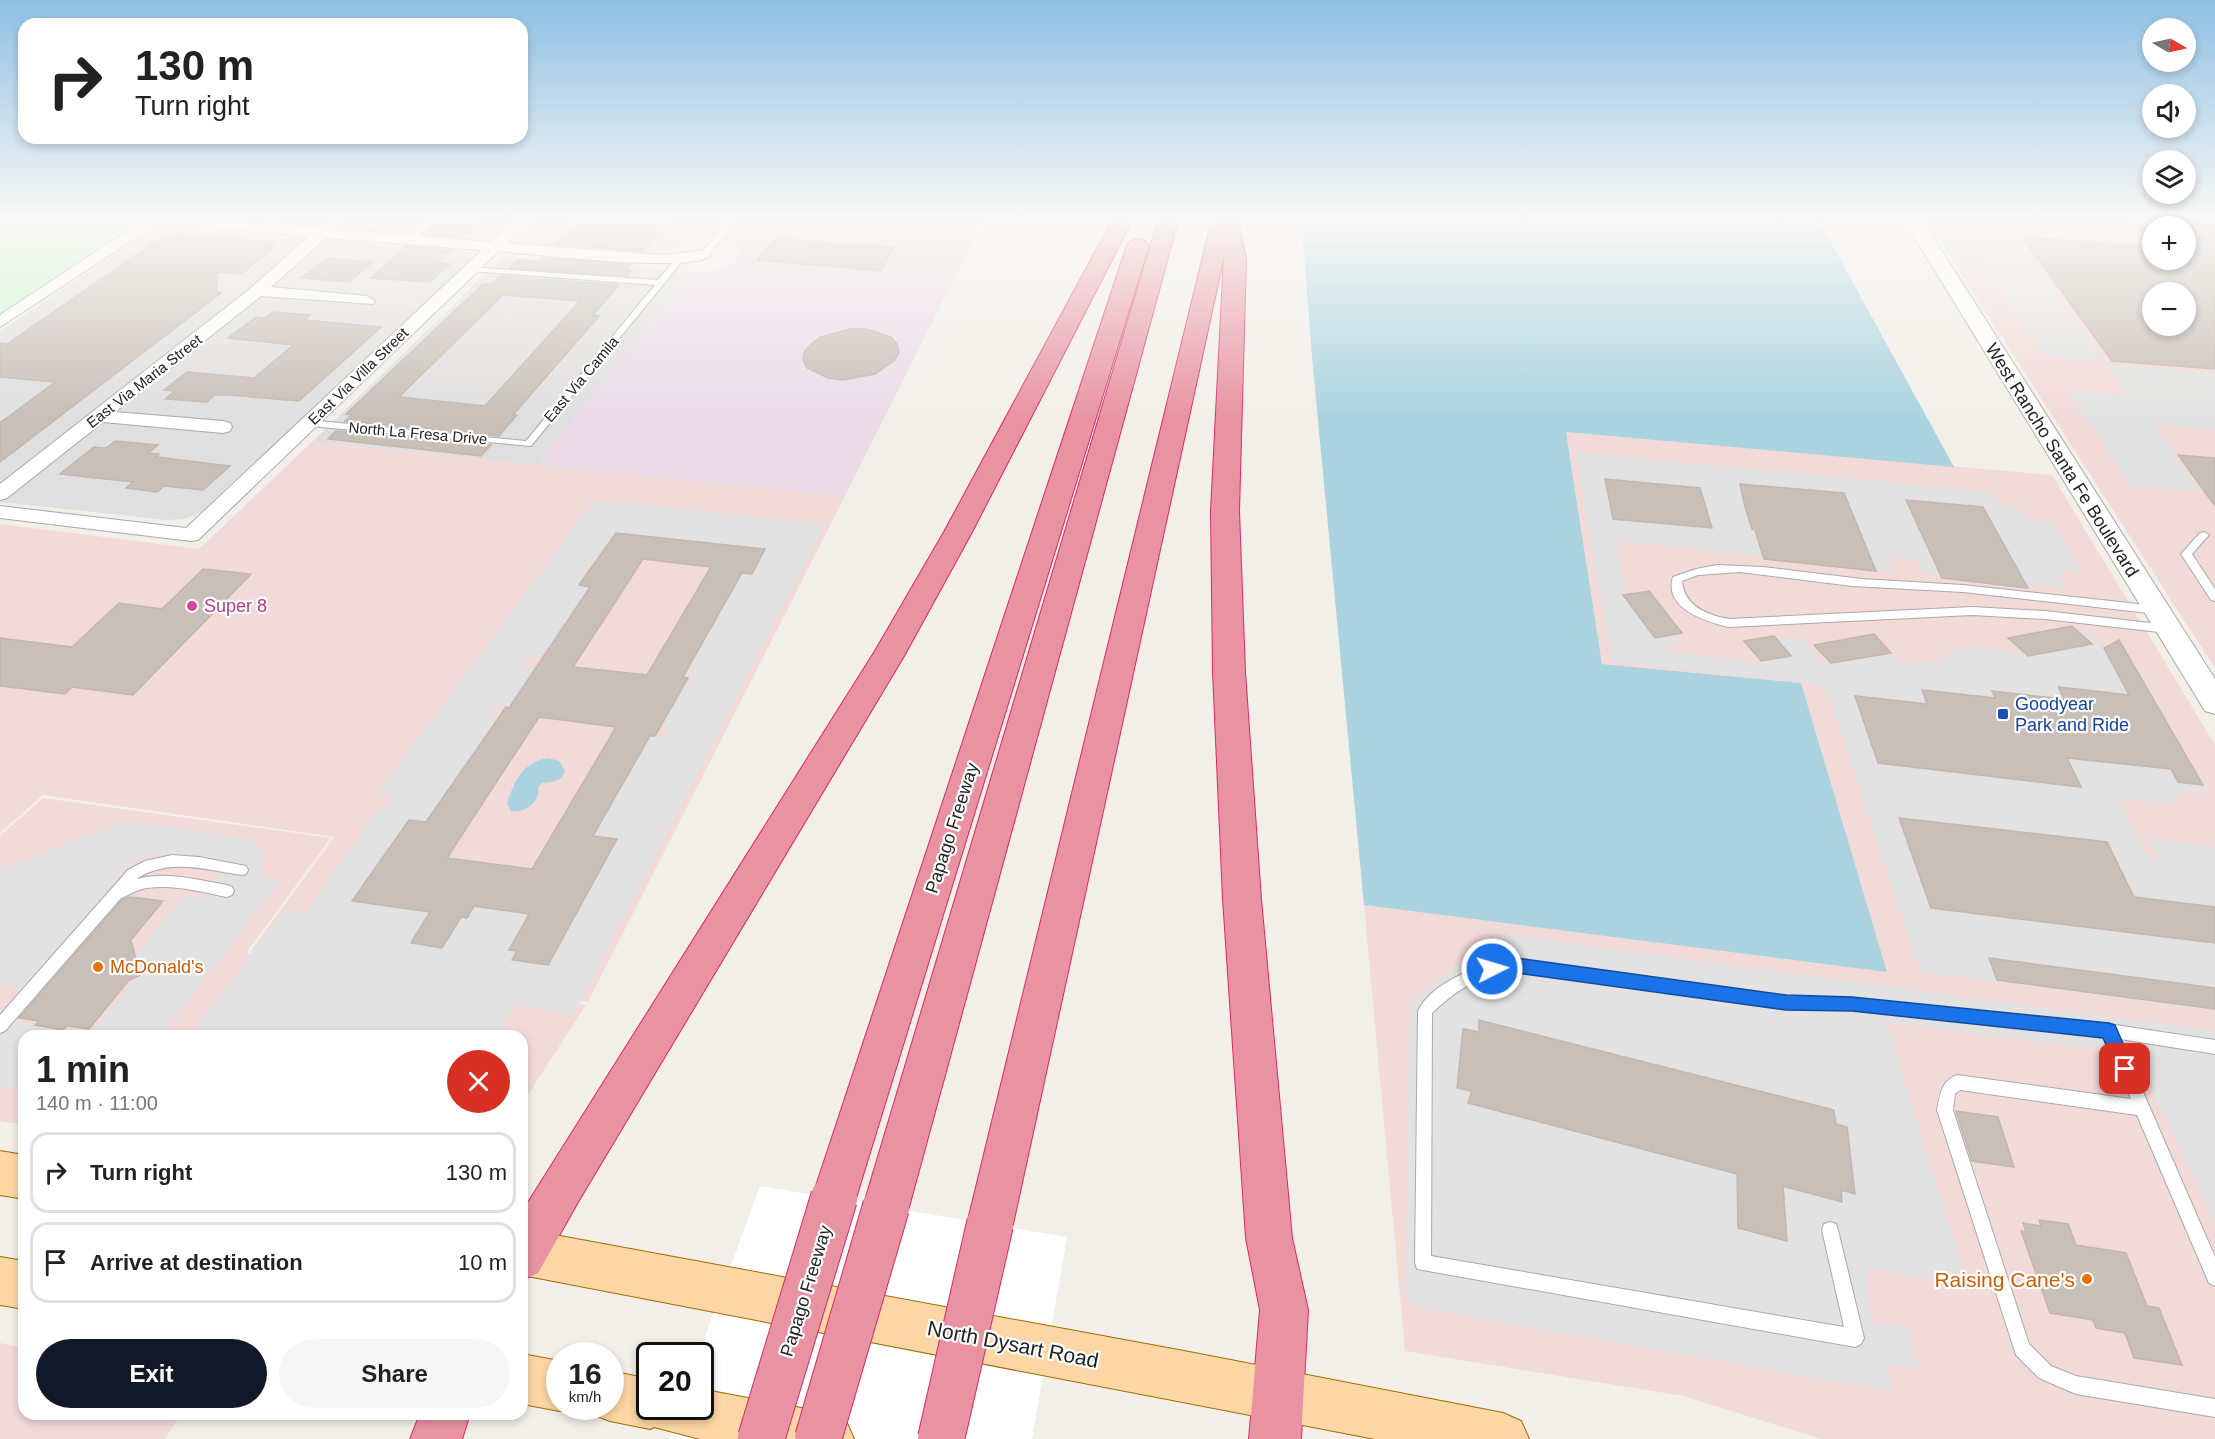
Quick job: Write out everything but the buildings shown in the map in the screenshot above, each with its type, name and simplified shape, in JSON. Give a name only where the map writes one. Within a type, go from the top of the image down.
[{"type":"highway","points":[[528,1245],[562,1186],[888,656],[958,532],[1089,284]]},
{"type":"highway","name":"Papago Freeway","points":[[761,1439],[834,1198],[1126,284]]},
{"type":"highway","points":[[818,1439],[1150,284]]},
{"type":"highway","points":[[941,1439],[1207,284]]},
{"type":"highway","points":[[1234,284],[1225,511],[1229,672],[1242,898],[1269,1238],[1284,1310],[1277,1417]]},
{"type":"highway","points":[[436,1439],[443,1420]]},
{"type":"main road","name":"North Dysart Road","points":[[528,1255],[1277,1417],[1503,1439]]},
{"type":"main road","points":[[0,1281],[18,1284]]},
{"type":"main road","points":[[528,1380],[546,1383]]},
{"type":"main road","points":[[714,1416],[828,1439]]},
{"type":"street","points":[[0,322],[56,284]]},
{"type":"street","name":"East Via Maria Street","points":[[0,494],[264,284]]},
{"type":"street","name":"East Via Villa Street","points":[[0,512],[191,535],[455,284]]},
{"type":"street","name":"West Rancho Santa Fe Boulevard","points":[[1953,284],[2215,703]]},
{"type":"street","points":[[257,291],[367,301]]},
{"type":"street","points":[[100,416],[223,427]]},
{"type":"lane","name":"East Via Camila","points":[[528,444],[660,284]]},
{"type":"lane","name":"North La Fresa Drive","points":[[309,423],[528,444]]},
{"type":"lane","points":[[2204,535],[2186,554],[2215,597]]},
{"type":"lane","points":[[1704,568],[1741,569],[1853,582],[1936,586],[2163,620],[1972,611],[1729,623],[1709,619],[1696,612],[1681,600],[1676,588],[1677,579],[1690,572],[1704,568]]},
{"type":"lane","points":[[0,1026],[133,874],[159,861],[174,860],[241,870]]},
{"type":"lane","points":[[111,899],[138,882],[153,880],[227,891]]},
{"type":"lane","points":[[1830,1230],[1855,1338],[1423,1263],[1425,1011],[1448,987],[1475,973],[1509,964],[1786,1002],[1852,1004],[2109,1031],[2215,1047]]},
{"type":"lane","points":[[2109,1031],[2215,1277]]},
{"type":"lane","points":[[2142,1108],[1958,1082],[1948,1091],[1945,1110],[2022,1348],[2045,1372],[2076,1385],[2215,1408]]},
{"type":"shaded area","points":[[71,284],[444,284],[200,513],[184,519],[166,520],[0,502],[0,331]]},
{"type":"shaded area","points":[[475,284],[681,284],[537,465],[312,442]]},
{"type":"shaded area","points":[[681,284],[951,285],[845,496],[537,465]]},
{"type":"shaded area","points":[[1968,284],[2142,284],[2142,336],[2196,336],[2196,284],[2215,284],[2215,668]]},
{"type":"shaded area","points":[[1996,284],[2049,284],[2104,360],[2044,356]]},
{"type":"shaded area","points":[[2105,365],[2215,374],[2215,430],[2154,425],[2200,492],[2131,486],[2069,391],[2126,395]]},
{"type":"shaded area","points":[[1566,432],[2052,475],[2215,745],[2215,1439],[1821,1439],[1683,1396],[1405,1351],[1364,905],[1886,971],[1801,683],[1602,664]]},
{"type":"shaded area","points":[[312,442],[845,496],[588,1002],[250,952],[334,837],[43,795],[0,833],[0,524],[199,549]]},
{"type":"shaded area","name":"Goodyear Park and Ride","points":[[1575,452],[1992,492],[1998,505],[2018,507],[2027,521],[2052,522],[2083,572],[2064,570],[2060,576],[2064,587],[1923,573],[1917,561],[1886,557],[1892,572],[1625,541],[1616,544],[1627,597],[1645,594],[1680,642],[1664,645],[1668,651],[1762,663],[1746,644],[1799,637],[1825,665],[1831,664],[1818,649],[1877,638],[1902,663],[1941,661],[1949,652],[1972,648],[2001,649],[2024,656],[2006,637],[2074,628],[2088,632],[2112,658],[2134,662],[2209,793],[2186,791],[2174,802],[2161,803],[2118,798],[2147,858],[2159,859],[2148,839],[2215,847],[2215,1011],[1920,972],[1827,691],[1818,685],[1808,683],[1612,662]]},
{"type":"shaded area","points":[[594,500],[825,524],[573,1015],[514,1005],[500,1030],[194,1030],[283,910],[306,913],[378,809],[383,809],[394,801],[394,796],[377,794]],"holes":[[[616,533],[765,549],[752,574],[742,573],[683,677],[695,679],[691,687],[684,686],[662,725],[670,726],[664,737],[650,736],[593,836],[616,840],[548,965],[513,959],[517,951],[509,949],[529,914],[474,906],[467,918],[461,917],[442,948],[411,943],[430,912],[352,900],[409,820],[426,822],[500,715],[489,714],[495,705],[509,707],[536,669],[521,666],[527,657],[540,659],[590,587],[581,577],[591,563],[595,564]]]},
{"type":"shaded area","points":[[43,798],[331,838],[246,953],[586,1005],[528,1095],[528,1030],[18,1030],[18,1124],[0,1121],[0,836]]},
{"type":"shaded area","points":[[127,821],[250,839],[258,845],[264,855],[261,876],[281,879],[165,1030],[95,1030],[150,960],[134,957],[184,895],[202,898],[227,866],[151,855],[137,860],[125,869],[24,988],[0,985],[0,869]]},
{"type":"shaded area","points":[[1508,935],[2215,1031],[2215,1221],[2135,1054],[1886,1022],[1967,1282],[1894,1274],[1885,1269],[1867,1269],[1868,1305],[1872,1323],[1907,1327],[1918,1368],[1886,1364],[1892,1391],[1416,1307],[1410,1302],[1406,1291],[1409,1009],[1414,999],[1494,937]]},
{"type":"shaded area","points":[[0,1020],[66,1030],[18,1030],[18,1088],[0,1086]]},
{"type":"shaded area","points":[[0,1343],[18,1347],[18,1420],[177,1420],[165,1439],[0,1439]]},
{"type":"green space","points":[[0,284],[44,284],[0,314]]},
{"type":"water","points":[[1306,284],[1854,284],[1954,467],[1566,432],[1602,664],[1801,683],[1887,972],[1364,905]]},
{"type":"water","points":[[549,758],[559,761],[565,771],[561,778],[542,783],[531,805],[522,810],[511,811],[507,804],[521,774],[532,763]]},
{"type":"pier","points":[[760,1186],[1067,1237],[1032,1439],[669,1439],[676,1420],[714,1420],[714,1342],[703,1342]]},
{"type":"place","name":"Super 8","points":[[192,606]]},
{"type":"place","name":"Goodyear Park and Ride","points":[[2003,714]]},
{"type":"place","name":"McDonald's","points":[[98,967]]},
{"type":"place","name":"Raising Cane's","points":[[2087,1279]]},
{"type":"route","points":[[1492,969],[1509,964],[1786,1002],[1852,1004],[2109,1031],[2125,1069]]}]
